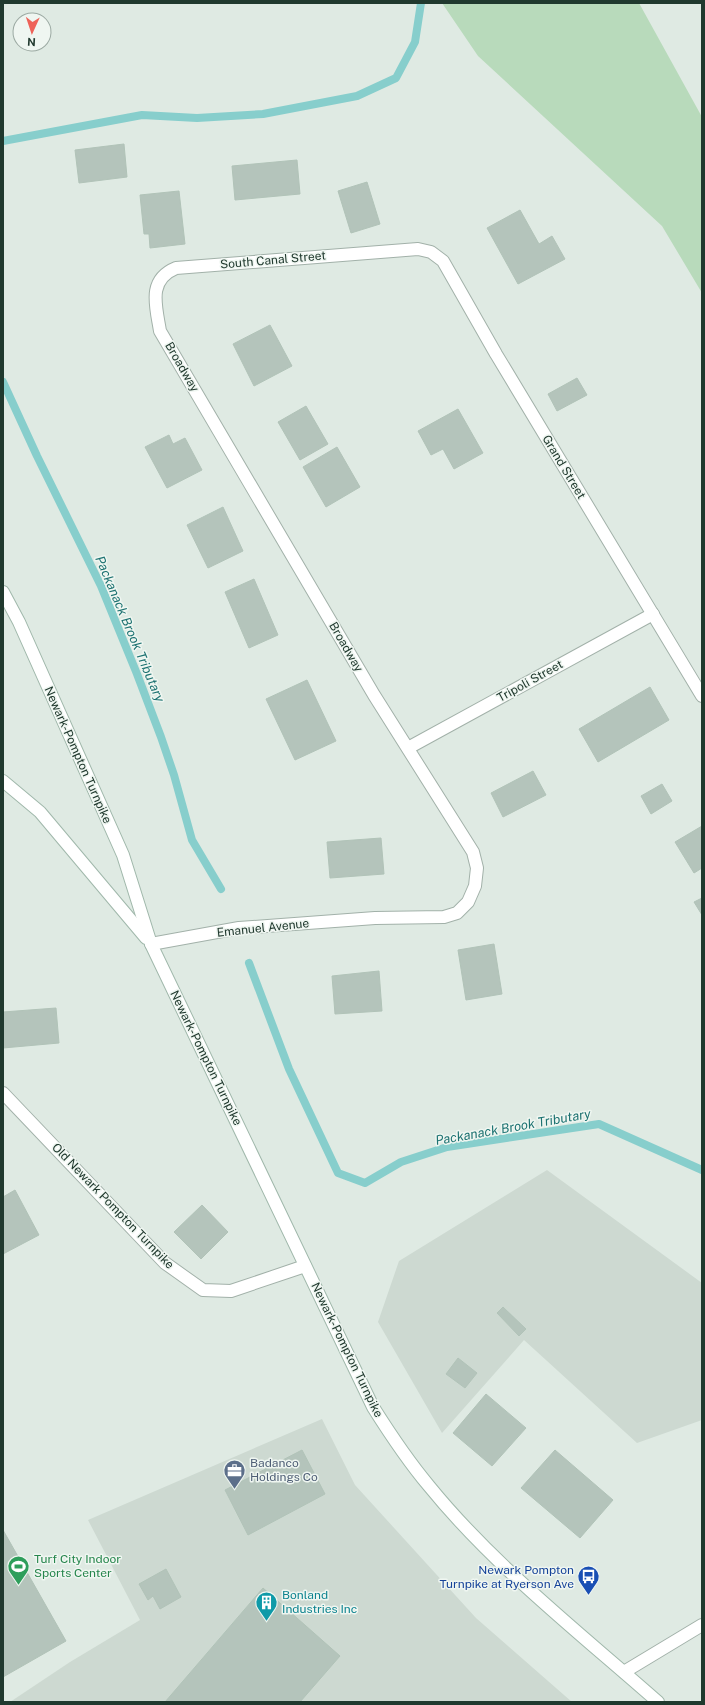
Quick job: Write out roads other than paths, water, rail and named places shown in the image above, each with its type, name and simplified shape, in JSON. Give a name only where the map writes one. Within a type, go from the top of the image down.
[{"type":"street","name":"South Canal Street","points":[[156,306],[155,296],[158,283],[166,272],[176,268],[418,249]]},
{"type":"street","name":"Grand Street","points":[[418,249],[431,252],[443,261],[496,354],[702,696]]},
{"type":"street","name":"Broadway","points":[[156,306],[160,331],[374,695],[473,852],[477,868],[475,886],[468,902],[457,913],[444,917],[375,918]]},
{"type":"street","name":"Newark-Pompton Turnpike","points":[[3,592],[19,622],[123,855],[151,944],[373,1407],[400,1449],[425,1481],[468,1529],[516,1577],[658,1702]]},
{"type":"street","name":"Tripoli Street","points":[[408,748],[653,614]]},
{"type":"street","name":"Newark-Pompton Turnpike","points":[[3,781],[40,812],[151,944]]},
{"type":"street","name":"Emanuel Avenue","points":[[151,944],[239,928],[375,918]]},
{"type":"street","name":"Old Newark Pompton Turnpike","points":[[3,1093],[165,1263],[203,1290],[231,1291],[305,1266]]},
{"type":"street","points":[[624,1672],[702,1625]]},
{"type":"waterway","name":"Packanack Brook Tributary","points":[[3,141],[142,115],[197,118],[263,114],[357,96],[396,78],[415,42],[421,3]]},
{"type":"waterway","name":"Packanack Brook Tributary","points":[[3,382],[37,456],[101,586],[161,737],[174,775],[192,840],[221,889]]},
{"type":"waterway","name":"Packanack Brook Tributary","points":[[249,963],[289,1069],[338,1173],[365,1183],[401,1162],[447,1147],[599,1124],[702,1170]]},
{"type":"place","name":"Badanco Holdings Co","points":[[234,1490]]},
{"type":"place","name":"Turf City Indoor Sports Center","points":[[19,1586]]},
{"type":"place","name":"Newark Pompton Turnpike at Ryerson Ave","points":[[589,1596]]},
{"type":"place","name":"Bonland Industries Inc","points":[[267,1622]]}]
